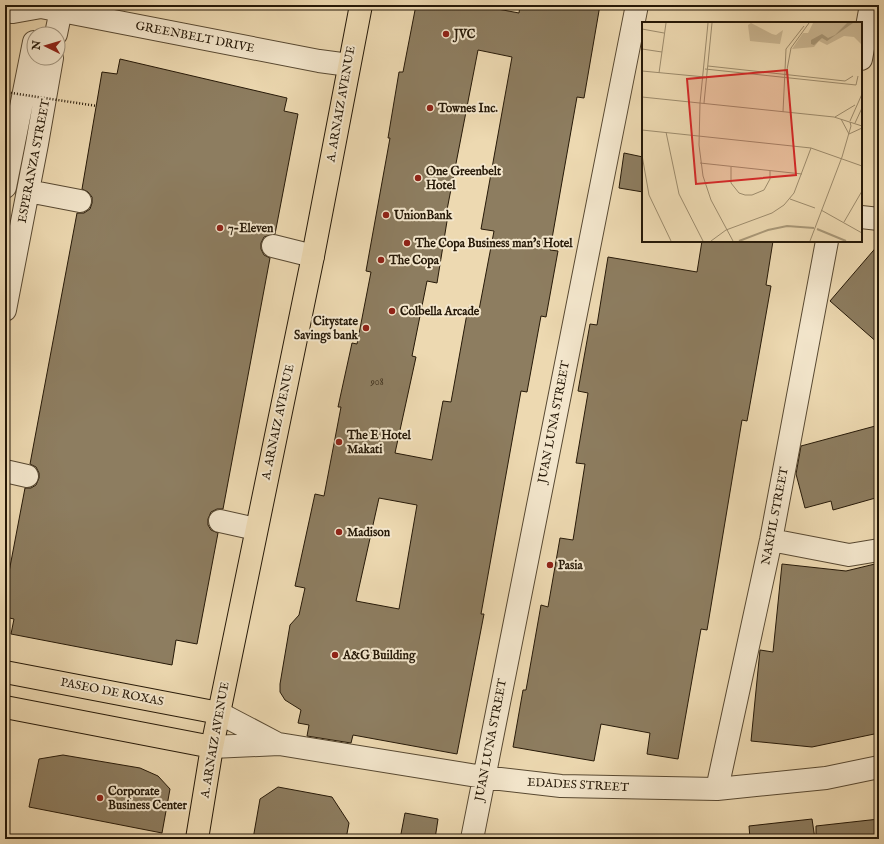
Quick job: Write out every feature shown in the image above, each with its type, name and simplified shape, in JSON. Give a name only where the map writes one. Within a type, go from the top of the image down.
[{"type":"main road","name":"A. ARNAIZ AVENUE","points":[[197,839],[212,747],[313,256],[361,5]]},
{"type":"main road","name":"PASEO DE ROXAS","points":[[6,676],[219,713]]},
{"type":"main road","points":[[5,707],[212,747]]},
{"type":"street","name":"JUAN LUNA STREET","points":[[472,839],[637,5]]},
{"type":"street","points":[[862,54],[871,5]]},
{"type":"street","name":"GREENBELT DRIVE","points":[[5,11],[13,12],[49,7],[349,65]]},
{"type":"street","points":[[40,26],[49,7]]},
{"type":"street","points":[[49,7],[54,26]]},
{"type":"street","name":"ESPERANZA STREET","points":[[5,187],[29,66]]},
{"type":"street","name":"ESPERANZA STREET","points":[[5,310],[51,66]]},
{"type":"street","points":[[28,191],[80,201]]},
{"type":"street","points":[[862,217],[879,219]]},
{"type":"street","name":"NAKPIL STREET","points":[[717,789],[770,540],[827,242]]},
{"type":"street","points":[[273,246],[313,256]]},
{"type":"street","points":[[5,471],[27,476]]},
{"type":"street","points":[[220,521],[256,529]]},
{"type":"street","points":[[770,540],[849,554],[879,550]]},
{"type":"street","name":"EDADES STREET","points":[[219,713],[279,744]]},
{"type":"street","name":"EDADES STREET","points":[[212,747],[279,744],[484,777],[560,786],[717,789],[826,778],[879,767]]},
{"type":"path","points":[[5,92],[97,106]]},
{"type":"building","points":[[416,5],[476,5],[519,13],[520,5],[600,5],[584,98],[577,97],[550,250],[558,251],[546,317],[541,316],[527,392],[521,391],[481,614],[484,614],[457,754],[353,735],[351,743],[307,736],[309,725],[298,723],[301,710],[285,700],[280,692],[290,625],[299,615],[305,588],[295,586],[315,494],[324,496],[341,407],[338,407],[352,343],[357,344],[371,272],[366,271],[390,138],[388,138],[399,72],[403,72]],"holes":[[[478,50],[512,57],[481,229],[494,231],[479,310],[468,308],[451,402],[443,401],[432,460],[395,453],[416,357],[412,356],[427,281],[437,283],[448,215],[446,215]],[[379,498],[417,505],[399,609],[356,601]]]},
{"type":"building","points":[[120,59],[287,98],[284,111],[298,114],[275,234],[264,237],[261,243],[261,249],[264,255],[270,258],[223,509],[217,509],[211,512],[208,519],[208,525],[211,530],[218,533],[197,644],[176,640],[172,665],[11,634],[14,619],[5,617],[5,593],[25,488],[31,488],[36,485],[39,478],[39,473],[36,467],[30,464],[77,213],[84,213],[90,209],[92,203],[92,197],[88,192],[82,189],[102,72],[117,74]]},
{"type":"building","points":[[624,153],[642,157],[642,192],[619,188]]},
{"type":"building","points":[[702,242],[773,242],[766,285],[771,286],[747,421],[742,420],[707,630],[701,629],[678,759],[647,754],[650,733],[601,724],[594,761],[513,747],[523,690],[526,690],[541,605],[548,607],[560,538],[573,540],[585,464],[576,463],[588,393],[578,391],[590,324],[597,325],[608,257],[697,272]]},
{"type":"building","points":[[879,244],[879,344],[830,301]]},
{"type":"building","points":[[879,425],[879,497],[833,510],[831,501],[805,508],[796,474],[801,446]]},
{"type":"building","points":[[879,563],[879,733],[812,747],[751,741],[760,650],[773,652],[782,564],[846,571]]},
{"type":"building","name":"Corporate Business Center","points":[[63,755],[140,768],[158,776],[170,789],[162,833],[29,807],[39,759]]},
{"type":"building","points":[[278,787],[332,797],[349,823],[346,839],[253,839],[260,799]]},
{"type":"building","points":[[405,813],[438,819],[435,839],[400,839]]},
{"type":"building","points":[[812,819],[815,839],[750,839],[749,826]]},
{"type":"building","points":[[879,819],[879,839],[816,839],[816,826]]},
{"type":"place","name":"JVC","points":[[446,34]]},
{"type":"place","name":"Townes Inc.","points":[[430,108]]},
{"type":"place","name":"One Greenbelt Hotel","points":[[418,178]]},
{"type":"place","name":"UnionBank","points":[[386,215]]},
{"type":"place","name":"7-Eleven","points":[[220,228]]},
{"type":"place","name":"The Copa Business man's Hotel","points":[[407,243]]},
{"type":"place","name":"The Copa","points":[[381,260]]},
{"type":"place","name":"Colbella Arcade","points":[[392,311]]},
{"type":"place","name":"Citystate Savings bank","points":[[366,328]]},
{"type":"place","name":"The E Hotel Makati","points":[[339,442]]},
{"type":"place","name":"Madison","points":[[339,532]]},
{"type":"place","name":"Pasia","points":[[550,565]]},
{"type":"place","name":"A&G Building","points":[[335,655]]},
{"type":"place","name":"Corporate Business Center","points":[[100,798]]}]
